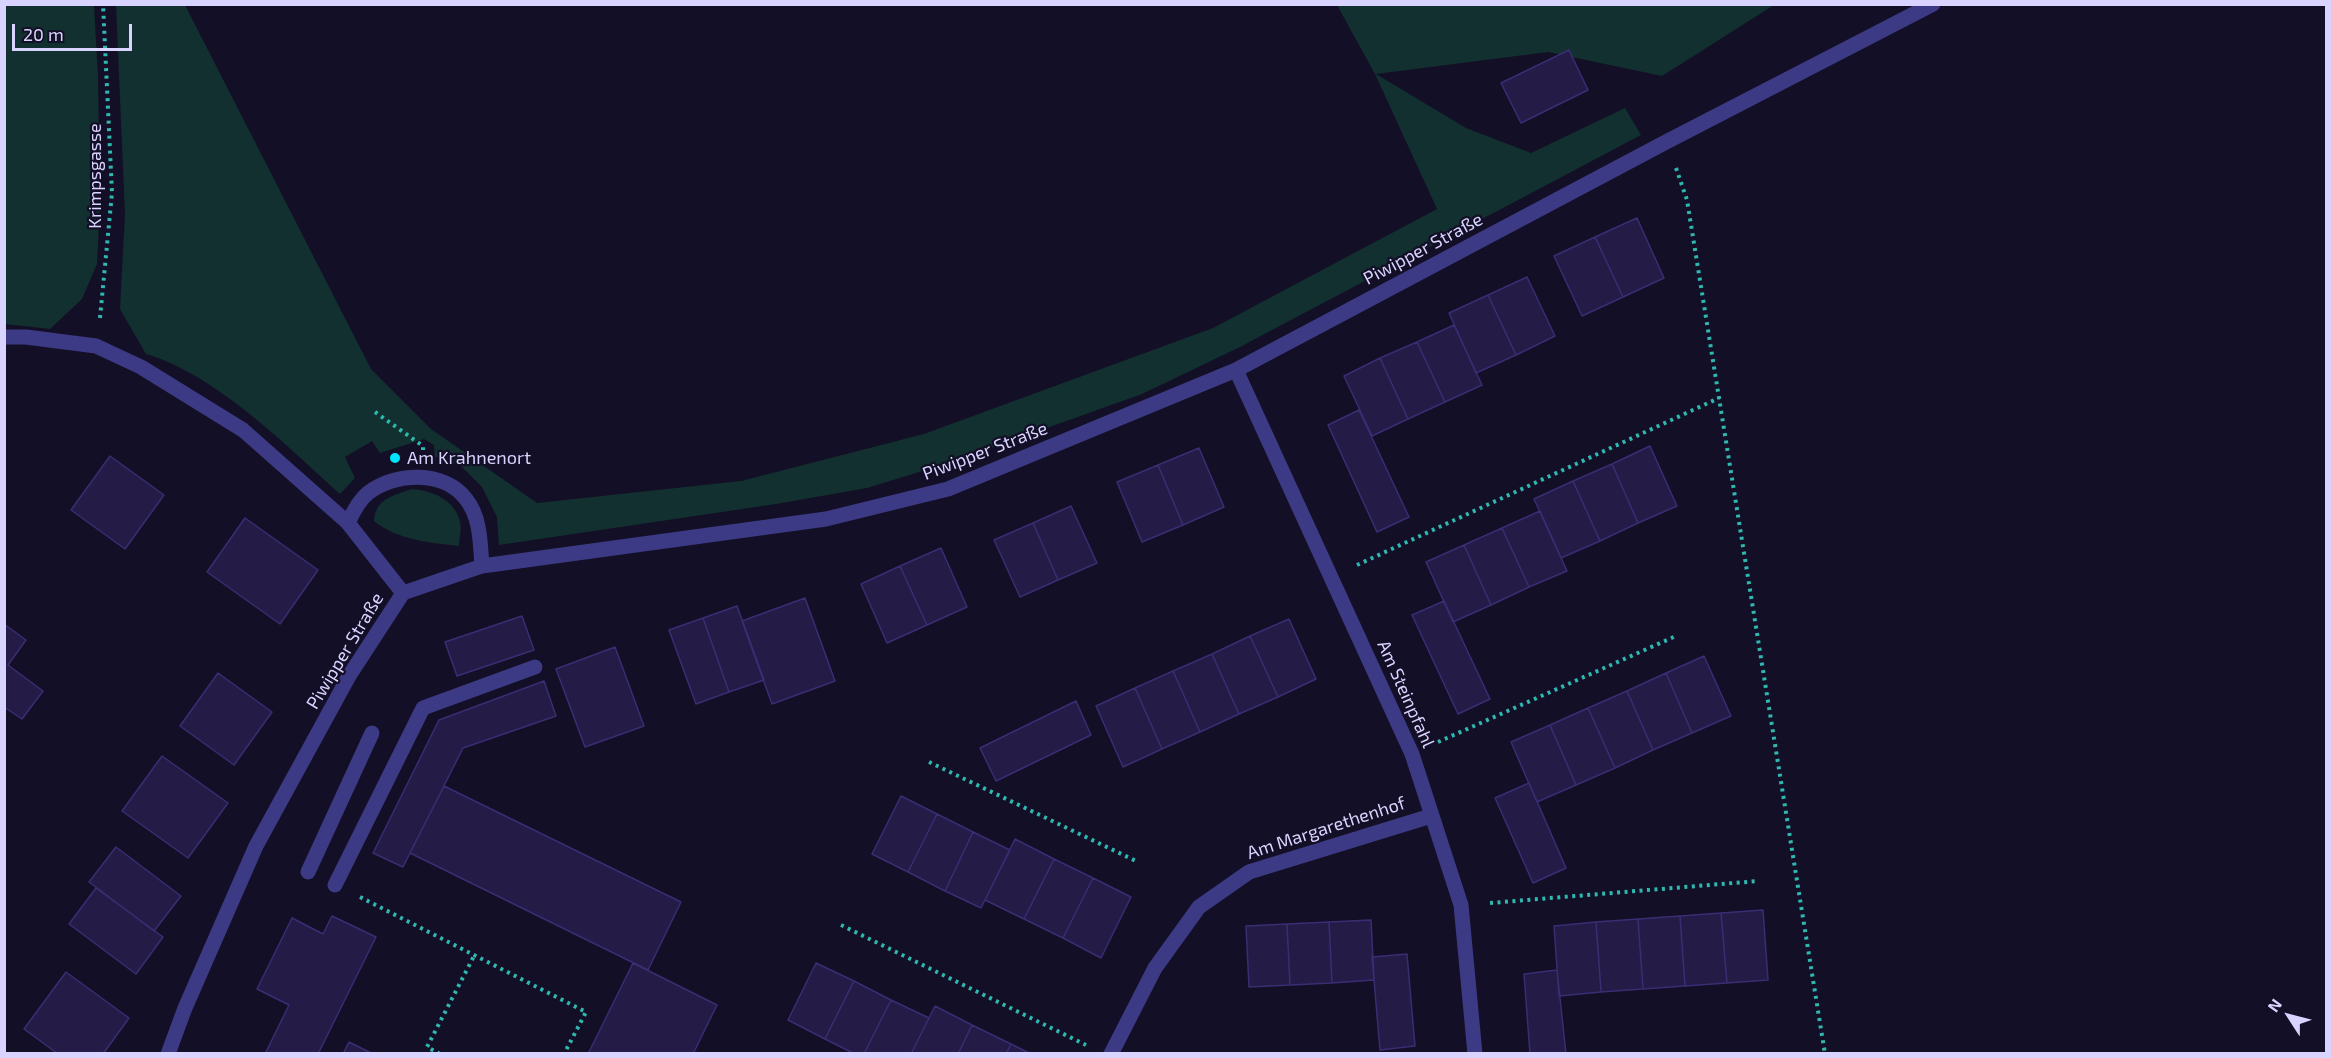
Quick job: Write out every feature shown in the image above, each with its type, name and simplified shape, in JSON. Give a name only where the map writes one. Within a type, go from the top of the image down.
[{"type":"street","name":"Piwipper Straße","points":[[168,1053],[185,1008],[256,846],[349,676],[403,593],[482,566],[826,519],[948,489],[1236,370],[1666,142],[1933,4]]},
{"type":"street","points":[[4,337],[96,346],[141,367],[243,430],[348,523],[403,593]]},
{"type":"street","name":"Am Steinpfahl","points":[[1236,370],[1412,754],[1461,905],[1475,1053]]},
{"type":"street","points":[[348,523],[366,494],[380,485],[401,478],[436,479],[452,487],[466,498],[477,519],[482,566]]},
{"type":"street","points":[[335,885],[423,708],[535,667]]},
{"type":"street","points":[[308,872],[372,733]]},
{"type":"street","name":"Am Margarethenhof","points":[[1111,1053],[1155,968],[1198,907],[1249,872],[1431,816]]},
{"type":"path","name":"Krimpsgasse","points":[[96,346],[105,287],[112,193],[103,4]]},
{"type":"path","points":[[1666,142],[1688,200],[1825,1053]]},
{"type":"path","points":[[1332,577],[1719,398]]},
{"type":"path","points":[[375,412],[423,446],[424,477]]},
{"type":"path","points":[[1412,754],[1676,636]]},
{"type":"path","points":[[929,762],[1136,861]]},
{"type":"path","points":[[1461,905],[1758,881]]},
{"type":"path","points":[[335,885],[586,1012],[564,1053]]},
{"type":"path","points":[[841,925],[1093,1048]]},
{"type":"path","points":[[440,1053],[428,1047],[474,956]]},
{"type":"green space","points":[[4,5],[94,5],[98,76],[100,205],[97,264],[82,299],[50,329],[5,324]]},
{"type":"green space","points":[[116,5],[185,5],[371,369],[431,429],[537,503],[741,481],[924,434],[1213,328],[1437,209],[1375,74],[1337,5],[1774,5],[1662,76],[1548,52],[1376,74],[1466,128],[1531,153],[1625,108],[1641,135],[1240,347],[1142,394],[949,463],[867,488],[776,504],[499,545],[497,517],[482,487],[461,466],[435,457],[434,445],[424,439],[380,453],[372,441],[345,457],[355,478],[340,494],[274,434],[224,394],[172,364],[146,354],[120,309],[125,214]]},
{"type":"green space","points":[[412,489],[435,494],[453,507],[461,525],[459,546],[426,542],[404,536],[374,521],[375,514],[382,503],[392,496]]},
{"type":"building","points":[[1569,50],[1588,90],[1521,123],[1501,83]]},
{"type":"building","points":[[1637,218],[1664,278],[1623,297],[1595,237]]},
{"type":"building","points":[[1595,237],[1623,297],[1582,316],[1554,256]]},
{"type":"building","points":[[1527,277],[1555,336],[1516,355],[1488,295]]},
{"type":"building","points":[[1488,295],[1516,355],[1476,373],[1449,313]]},
{"type":"building","points":[[1454,325],[1482,385],[1445,402],[1417,342]]},
{"type":"building","points":[[1417,342],[1445,402],[1408,419],[1380,358]]},
{"type":"building","points":[[1380,358],[1408,419],[1372,436],[1344,376]]},
{"type":"building","points":[[1359,410],[1409,517],[1377,532],[1328,425]]},
{"type":"building","points":[[1650,446],[1677,506],[1638,523],[1612,464]]},
{"type":"building","points":[[1199,448],[1224,507],[1183,525],[1158,465]]},
{"type":"building","points":[[110,456],[164,495],[125,549],[71,510]]},
{"type":"building","points":[[1612,464],[1638,523],[1600,541],[1573,481]]},
{"type":"building","points":[[1158,465],[1183,525],[1142,542],[1117,482]]},
{"type":"building","points":[[1573,481],[1600,541],[1561,558],[1534,499]]},
{"type":"building","points":[[1071,506],[1097,563],[1058,580],[1033,523]]},
{"type":"building","points":[[1540,511],[1567,571],[1529,587],[1502,528]]},
{"type":"building","points":[[245,518],[318,570],[280,624],[207,572]]},
{"type":"building","points":[[1033,523],[1058,580],[1020,597],[994,540]]},
{"type":"building","points":[[1502,528],[1529,587],[1491,605],[1464,545]]},
{"type":"building","points":[[1464,545],[1491,605],[1453,622],[1426,562]]},
{"type":"building","points":[[941,548],[967,607],[927,625],[900,566]]},
{"type":"building","points":[[900,566],[927,625],[887,643],[861,584]]},
{"type":"building","points":[[805,598],[835,681],[772,704],[742,621]]},
{"type":"building","points":[[1444,601],[1490,699],[1458,714],[1412,615]]},
{"type":"building","points":[[737,606],[764,680],[729,692],[703,618]]},
{"type":"building","points":[[522,616],[534,650],[457,676],[445,642]]},
{"type":"building","points":[[703,618],[729,692],[696,704],[669,630]]},
{"type":"building","points":[[1289,619],[1316,679],[1278,697],[1250,636]]},
{"type":"building","points":[[4,624],[26,640],[8,665],[43,691],[22,719],[4,707]]},
{"type":"building","points":[[1250,636],[1278,697],[1239,714],[1212,654]]},
{"type":"building","points":[[615,647],[644,726],[585,747],[556,669]]},
{"type":"building","points":[[1212,654],[1239,714],[1200,732],[1173,671]]},
{"type":"building","points":[[1704,656],[1731,716],[1692,733],[1666,673]]},
{"type":"building","points":[[1173,671],[1200,732],[1162,749],[1135,688]]},
{"type":"building","points":[[218,673],[272,712],[234,765],[180,726]]},
{"type":"building","points":[[1666,673],[1692,733],[1653,750],[1627,691]]},
{"type":"building","points":[[544,681],[556,716],[463,748],[403,867],[373,853],[439,720]]},
{"type":"building","points":[[1135,688],[1162,749],[1123,767],[1096,706]]},
{"type":"building","points":[[1627,691],[1653,750],[1615,768],[1588,708]]},
{"type":"building","points":[[1076,701],[1091,735],[996,781],[980,748]]},
{"type":"building","points":[[1588,708],[1615,768],[1576,785],[1550,725]]},
{"type":"building","points":[[1550,725],[1576,785],[1537,802],[1511,742]]},
{"type":"building","points":[[162,756],[228,803],[188,858],[122,811]]},
{"type":"building","points":[[1529,783],[1566,868],[1533,883],[1495,798]]},
{"type":"building","points":[[444,786],[681,902],[648,970],[410,853]]},
{"type":"building","points":[[901,796],[937,814],[908,872],[872,854]]},
{"type":"building","points":[[937,814],[973,832],[945,891],[908,872]]},
{"type":"building","points":[[973,832],[1010,850],[981,908],[945,891]]},
{"type":"building","points":[[1015,839],[1054,859],[1024,919],[985,900]]},
{"type":"building","points":[[116,847],[181,896],[154,931],[89,882]]},
{"type":"building","points":[[1054,859],[1093,878],[1063,938],[1024,919]]},
{"type":"building","points":[[1093,878],[1131,897],[1101,958],[1063,938]]},
{"type":"building","points":[[96,888],[163,937],[136,974],[69,924]]},
{"type":"building","points":[[1763,910],[1768,980],[1727,983],[1721,913]]},
{"type":"building","points":[[1721,913],[1727,983],[1685,986],[1680,916]]},
{"type":"building","points":[[332,916],[376,937],[318,1054],[265,1054],[289,1005],[257,989],[292,918],[323,934]]},
{"type":"building","points":[[1680,916],[1685,986],[1643,989],[1638,919]]},
{"type":"building","points":[[1638,919],[1643,989],[1601,992],[1596,922]]},
{"type":"building","points":[[1371,920],[1374,980],[1332,983],[1329,922]]},
{"type":"building","points":[[1329,922],[1332,983],[1290,985],[1287,924]]},
{"type":"building","points":[[1596,922],[1601,992],[1559,996],[1554,926]]},
{"type":"building","points":[[1287,924],[1290,985],[1249,987],[1246,926]]},
{"type":"building","points":[[1407,954],[1415,1046],[1380,1050],[1372,957]]},
{"type":"building","points":[[633,963],[717,1005],[693,1054],[588,1054]]},
{"type":"building","points":[[816,963],[854,981],[825,1039],[788,1020]]},
{"type":"building","points":[[1557,970],[1566,1054],[1530,1054],[1524,974]]},
{"type":"building","points":[[66,972],[129,1018],[103,1054],[58,1054],[24,1029]]},
{"type":"building","points":[[854,981],[891,1000],[864,1054],[855,1054],[825,1039]]},
{"type":"building","points":[[891,1000],[929,1018],[911,1054],[864,1054]]},
{"type":"building","points":[[935,1006],[972,1025],[958,1054],[911,1054]]},
{"type":"building","points":[[972,1025],[1011,1044],[1006,1054],[958,1054]]},
{"type":"building","points":[[349,1042],[373,1054],[343,1054]]},
{"type":"building","points":[[1011,1044],[1031,1054],[1006,1054]]},
{"type":"place","name":"Am Krahnenort","points":[[395,458]]}]
